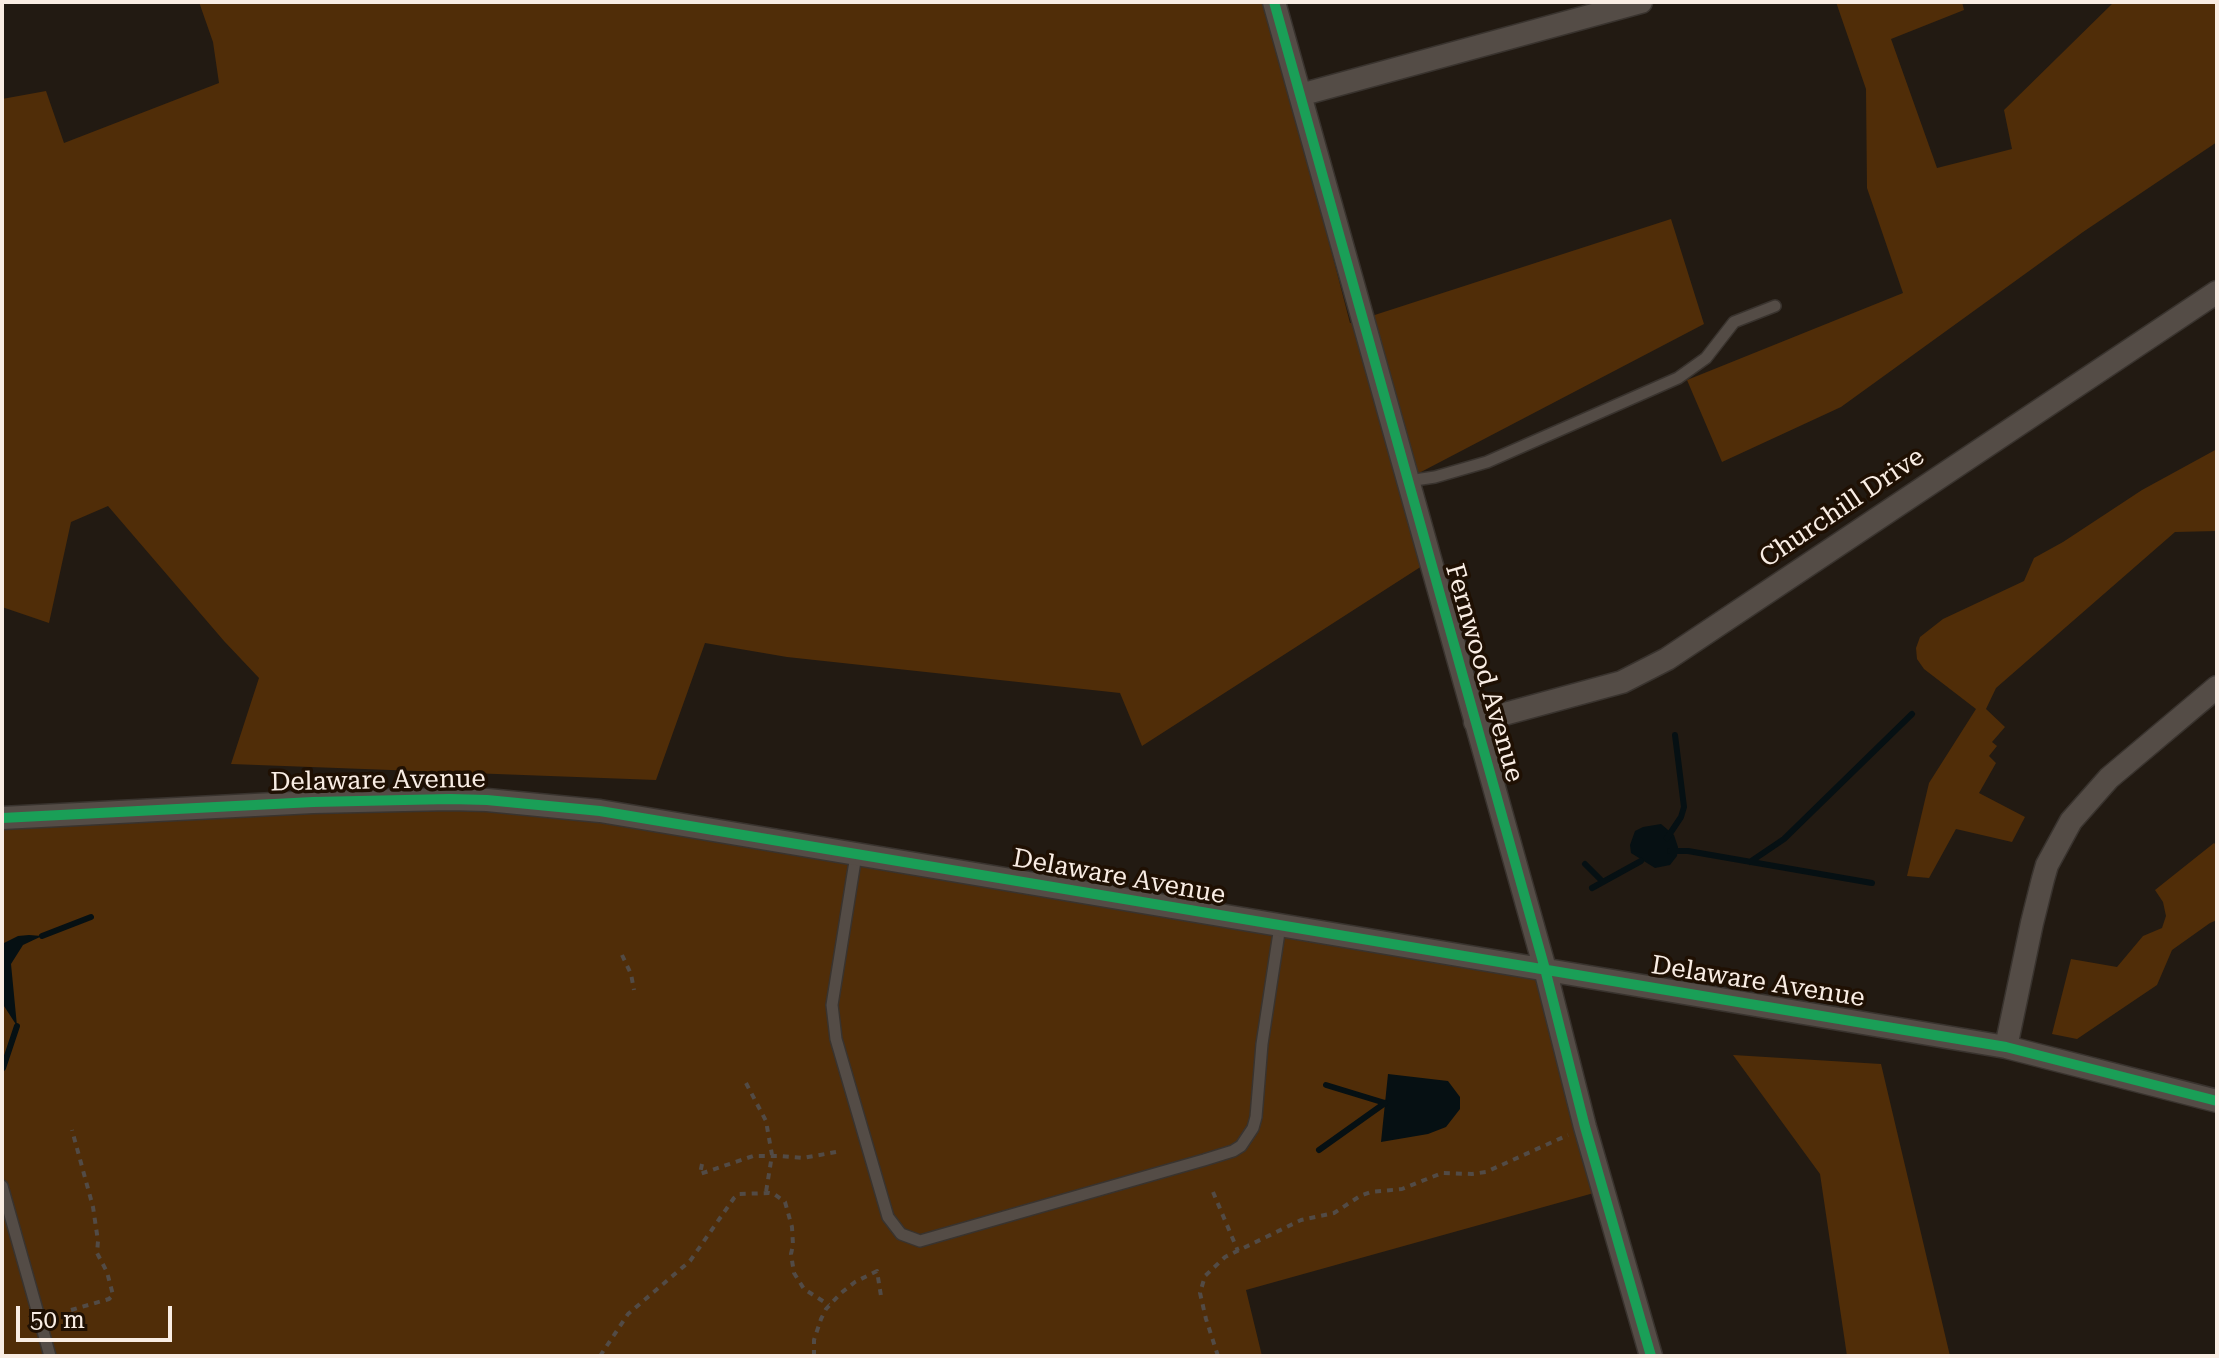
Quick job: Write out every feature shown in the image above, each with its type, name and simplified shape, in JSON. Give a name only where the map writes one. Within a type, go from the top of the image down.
[{"type":"street","name":"Fernwood Avenue","points":[[1274,2],[1651,1356]]},
{"type":"street","points":[[1300,95],[1641,2]]},
{"type":"street","name":"Churchill Drive","points":[[1475,722],[1622,682],[1667,659],[2217,292]]},
{"type":"street","points":[[2006,1047],[2043,879],[2071,821],[2109,778],[2217,687]]},
{"type":"street","name":"Delaware Avenue","points":[[2,818],[313,802],[487,800],[600,811],[2006,1047],[2217,1101]]},
{"type":"lane","points":[[1407,481],[1435,477],[1487,462],[1678,378],[1706,358],[1734,322],[1775,306]]},
{"type":"lane","points":[[856,855],[832,1005],[836,1039],[888,1217],[901,1234],[920,1241],[1204,1160],[1241,1146],[1256,1117],[1262,1044],[1280,926]]},
{"type":"lane","points":[[2,1186],[50,1356]]},
{"type":"path","points":[[622,955],[634,990]]},
{"type":"path","points":[[746,1083],[766,1121],[772,1155],[766,1192]]},
{"type":"path","points":[[1218,1356],[1200,1296],[1202,1282],[1215,1264],[1301,1220],[1334,1213],[1360,1196],[1402,1189],[1442,1173],[1486,1172],[1585,1127]]},
{"type":"path","points":[[71,1310],[109,1299],[113,1295],[107,1272],[97,1253],[93,1207],[72,1130]]},
{"type":"path","points":[[702,1164],[700,1174],[753,1156],[808,1158],[836,1152]]},
{"type":"path","points":[[600,1356],[628,1314],[690,1261],[737,1195],[766,1192],[785,1202],[792,1227],[791,1254],[796,1277],[804,1289],[829,1305]]},
{"type":"path","points":[[1213,1192],[1238,1251]]},
{"type":"path","points":[[814,1356],[816,1334],[829,1305],[848,1286],[877,1271],[881,1296]]},
{"type":"shaded area","points":[[199,2],[1267,2],[1350,323],[1671,219],[1704,324],[1398,484],[1422,566],[1142,746],[1120,693],[787,657],[705,643],[656,780],[231,764],[259,678],[108,506],[71,522],[49,623],[2,607],[2,99],[46,91],[64,143],[219,83],[213,42]]},
{"type":"shaded area","points":[[1836,2],[1962,2],[1964,10],[1891,39],[1937,168],[2012,149],[2004,110],[2114,2],[2217,2],[2217,142],[2083,232],[1841,407],[1722,462],[1687,380],[1903,293],[1867,188],[1866,89]]},
{"type":"shaded area","points":[[2217,449],[2217,531],[2175,532],[1996,688],[1986,709],[2005,727],[1992,742],[1997,746],[1989,756],[1996,763],[1979,793],[2025,817],[2012,842],[1956,829],[1929,878],[1907,876],[1929,783],[1976,709],[1924,669],[1917,659],[1916,648],[1920,637],[1943,619],[2024,581],[2034,558],[2142,490]]},
{"type":"shaded area","points":[[488,800],[1545,969],[1601,1191],[1246,1290],[1262,1356],[2,1356],[2,819]]},
{"type":"shaded area","points":[[1661,824],[1674,835],[1677,856],[1670,865],[1655,868],[1631,853],[1630,845],[1635,831]]},
{"type":"shaded area","points":[[2214,843],[2217,846],[2217,920],[2172,950],[2157,985],[2077,1039],[2052,1034],[2071,959],[2117,967],[2143,936],[2162,928],[2166,916],[2163,902],[2155,890]]},
{"type":"shaded area","points":[[18,936],[42,936],[23,945],[11,964],[17,1026],[2,1003],[2,944]]},
{"type":"shaded area","points":[[1733,1055],[1881,1064],[1950,1356],[1847,1356],[1820,1174]]},
{"type":"shaded area","points":[[1388,1074],[1448,1081],[1460,1097],[1460,1109],[1446,1127],[1428,1134],[1381,1142]]},
{"type":"waterway","points":[[1750,862],[1784,839],[1912,714]]},
{"type":"waterway","points":[[1667,838],[1684,807],[1675,735]]},
{"type":"waterway","points":[[1670,851],[1688,851],[1872,883]]},
{"type":"waterway","points":[[1592,888],[1641,861]]},
{"type":"waterway","points":[[1585,864],[1603,882]]},
{"type":"waterway","points":[[42,936],[91,917]]},
{"type":"waterway","points":[[3,1068],[17,1026]]},
{"type":"waterway","points":[[1326,1085],[1385,1103]]},
{"type":"waterway","points":[[1319,1150],[1385,1103]]},
{"type":"cycle path","points":[[1274,2],[1651,1356]]},
{"type":"cycle path","points":[[2,818],[313,802],[450,799],[600,811],[2006,1047],[2217,1101]]}]
